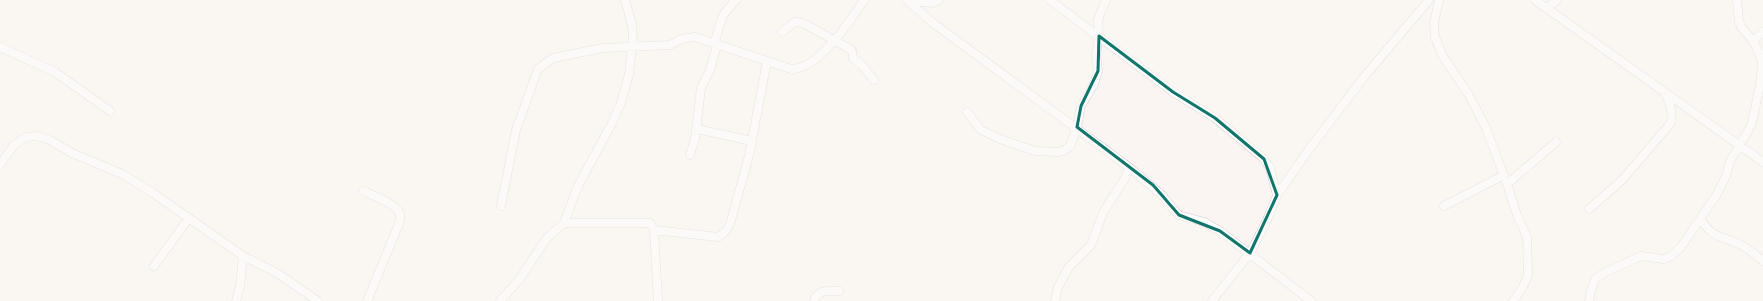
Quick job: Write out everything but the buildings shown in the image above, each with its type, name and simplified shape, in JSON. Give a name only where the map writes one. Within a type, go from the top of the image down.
[{"type":"street","points":[[500,301],[519,280],[547,238],[564,222],[578,186],[612,123],[621,103],[629,74],[632,48],[632,25],[625,0]]},
{"type":"street","points":[[690,154],[697,129],[701,88],[710,70],[723,15],[736,0]]},
{"type":"street","points":[[501,206],[516,130],[538,69],[553,58],[603,48],[632,48],[635,46],[670,45],[686,37],[695,37],[791,69],[798,69],[818,57],[829,48],[864,0]]},
{"type":"street","points":[[908,0],[932,3],[939,0]]},
{"type":"street","points":[[908,0],[933,24],[1077,127],[1129,167],[1162,194],[1172,209],[1179,215],[1204,222],[1220,231],[1311,301]]},
{"type":"street","points":[[1050,0],[1173,92],[1214,118],[1264,159],[1270,168],[1277,195]]},
{"type":"street","points":[[967,112],[976,126],[984,132],[1035,151],[1063,151],[1070,146],[1077,127],[1081,106],[1094,84],[1098,71],[1096,55],[1098,19],[1106,0]]},
{"type":"street","points":[[1212,301],[1250,253],[1267,220],[1277,195],[1364,77],[1429,0]]},
{"type":"street","points":[[1439,0],[1434,23],[1435,37],[1442,55],[1469,95],[1486,128],[1517,215],[1527,237],[1528,275],[1523,287],[1513,301]]},
{"type":"street","points":[[1535,0],[1763,162]]},
{"type":"street","points":[[1546,8],[1557,0]]},
{"type":"street","points":[[1589,301],[1592,287],[1596,278],[1641,256],[1664,259],[1671,256],[1681,246],[1700,219],[1717,194],[1726,176],[1730,162],[1752,123],[1760,85],[1760,55],[1753,41],[1741,27],[1737,0]]},
{"type":"street","points":[[782,32],[790,24],[798,21],[852,51],[853,58],[861,64],[874,80]]},
{"type":"street","points":[[1753,41],[1763,32]]},
{"type":"street","points":[[0,47],[55,72],[110,111]]},
{"type":"street","points":[[654,230],[718,237],[725,232],[734,210],[752,141],[767,61]]},
{"type":"street","points":[[1589,209],[1622,180],[1670,124],[1673,117],[1670,103],[1665,93]]},
{"type":"street","points":[[697,129],[752,141]]},
{"type":"street","points":[[0,165],[13,146],[21,140],[30,136],[42,137],[72,154],[122,174],[153,193],[243,256],[277,273],[318,301]]},
{"type":"street","points":[[1507,184],[1556,142]]},
{"type":"street","points":[[1055,301],[1058,287],[1069,267],[1091,245],[1103,214],[1125,178],[1129,167]]},
{"type":"street","points":[[1444,206],[1504,175]]},
{"type":"street","points":[[362,191],[393,206],[401,216],[400,224],[367,301]]},
{"type":"street","points":[[154,266],[189,218]]},
{"type":"street","points":[[1700,219],[1709,231],[1716,236],[1741,245],[1750,250],[1763,261]]},
{"type":"street","points":[[564,222],[650,223],[654,230],[658,301]]},
{"type":"street","points":[[236,301],[243,256]]},
{"type":"street","points":[[814,301],[816,295],[820,292],[839,291]]},
{"type":"highlighted area","points":[[1099,36],[1173,92],[1215,118],[1264,159],[1277,195],[1250,253],[1220,231],[1179,215],[1153,185],[1077,127],[1081,106],[1098,71]]}]
